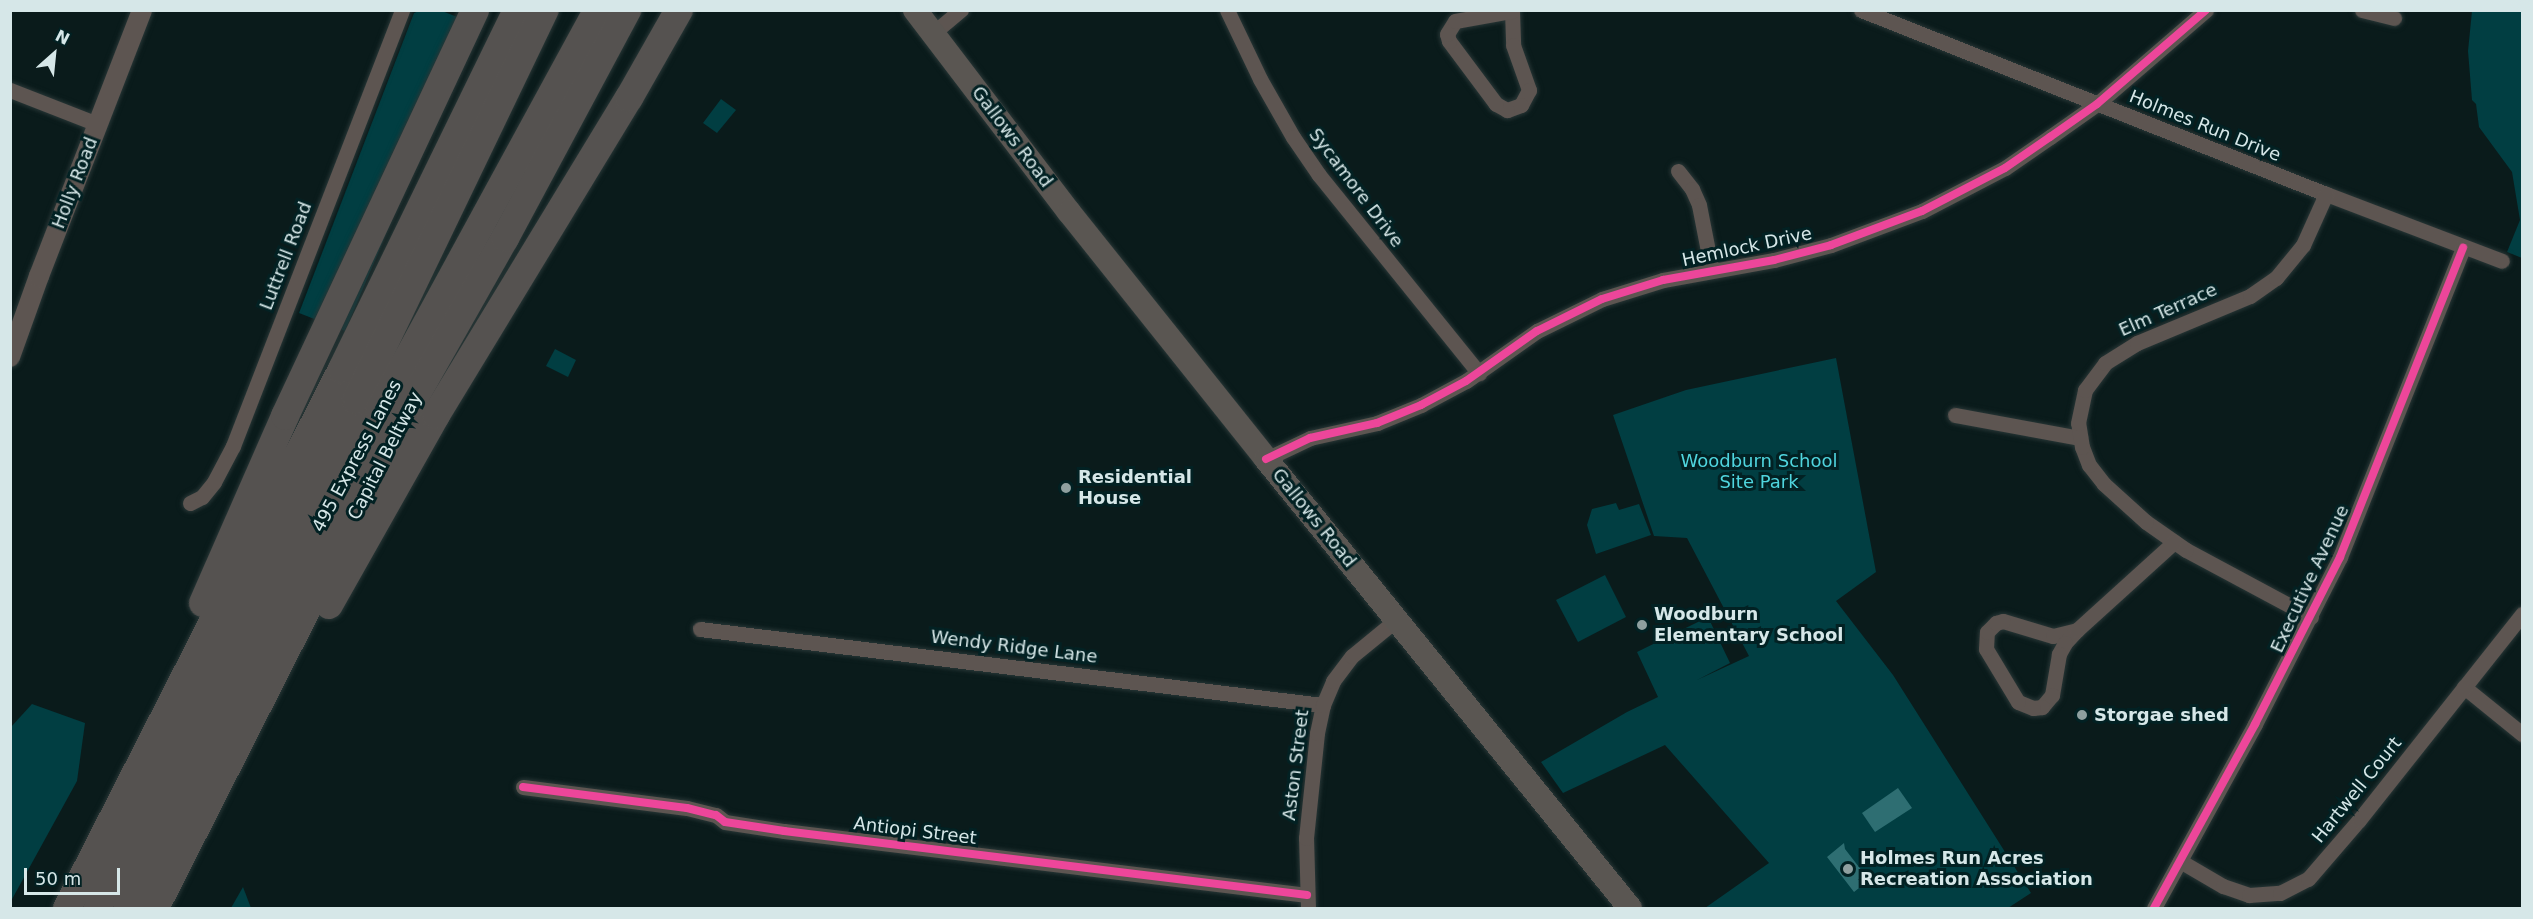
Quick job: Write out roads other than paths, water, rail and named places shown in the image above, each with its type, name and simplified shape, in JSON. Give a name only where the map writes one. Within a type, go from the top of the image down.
[{"type":"highway","points":[[119,808],[196,618],[280,427],[475,10]]},
{"type":"highway","points":[[67,909],[342,369],[517,10]]},
{"type":"highway","name":"495 Express Lanes","points":[[97,909],[357,400],[545,10]]},
{"type":"highway","name":"495 Express Lanes","points":[[127,909],[379,411],[598,10]]},
{"type":"highway","name":"Capital Beltway","points":[[155,909],[411,404],[505,238],[627,10]]},
{"type":"highway","points":[[225,772],[332,600],[436,415],[629,98],[679,10]]},
{"type":"main road","name":"Gallows Road","points":[[915,10],[1266,459],[1630,909]]},
{"type":"street","name":"Holly Road","points":[[10,357],[142,10]]},
{"type":"street","name":"Luttrell Road","points":[[190,503],[202,498],[214,482],[232,446],[402,10]]},
{"type":"street","points":[[932,34],[961,10]]},
{"type":"street","name":"Sycamore Drive","points":[[1227,10],[1260,79],[1313,166],[1479,373]]},
{"type":"street","name":"Holmes Run Drive","points":[[1861,10],[2463,248],[2502,261]]},
{"type":"street","name":"Hemlock Drive","points":[[1266,459],[1310,438],[1377,423],[1421,405],[1479,373],[1537,331],[1602,299],[1663,280],[1774,260],[1831,245],[1922,212],[2005,168],[2097,104],[2206,10]]},
{"type":"street","points":[[2362,10],[2394,18]]},
{"type":"street","points":[[1512,11],[1513,45],[1530,90],[1521,105],[1507,110],[1496,104],[1449,41],[1447,34],[1455,21],[1512,11]]},
{"type":"street","points":[[10,90],[98,124]]},
{"type":"street","points":[[1678,171],[1692,189],[1699,205],[1712,271]]},
{"type":"street","name":"Elm Terrace","points":[[2311,617],[2174,542],[2146,522],[2104,484],[2089,465],[2080,438],[2080,407],[2085,390],[2105,363],[2138,343],[2239,301],[2268,284],[2303,245],[2326,194]]},
{"type":"street","name":"Executive Avenue","points":[[2154,909],[2311,617],[2340,557],[2463,248]]},
{"type":"street","points":[[1955,415],[2080,438]]},
{"type":"street","points":[[2077,630],[2053,636],[2003,621],[1996,623],[1987,632],[1986,649],[2018,702],[2033,708],[2042,706],[2052,695],[2059,654],[2065,643],[2174,542]]},
{"type":"street","name":"Hartwell Court","points":[[2180,861],[2237,892],[2265,895],[2295,887],[2318,869],[2523,614]]},
{"type":"street","name":"Aston Street","points":[[1308,902],[1308,816],[1323,705],[1333,681],[1352,656],[1396,620]]},
{"type":"street","name":"Wendy Ridge Lane","points":[[700,628],[1323,705]]},
{"type":"street","points":[[2464,687],[2523,734]]},
{"type":"street","name":"Antiopi Street","points":[[523,787],[687,808],[716,815],[725,822],[784,831],[1308,902]]},
{"type":"place","name":"Residential House","points":[[1066,488]]},
{"type":"place","name":"Woodburn Elementary School","points":[[1642,625]]},
{"type":"place","name":"Storgae shed","points":[[2082,715]]},
{"type":"place","name":"Holmes Run Acres Recreation Association","points":[[1848,869]]},
{"type":"park label","name":"Woodburn School Site Park","points":[[1759,472]]}]
